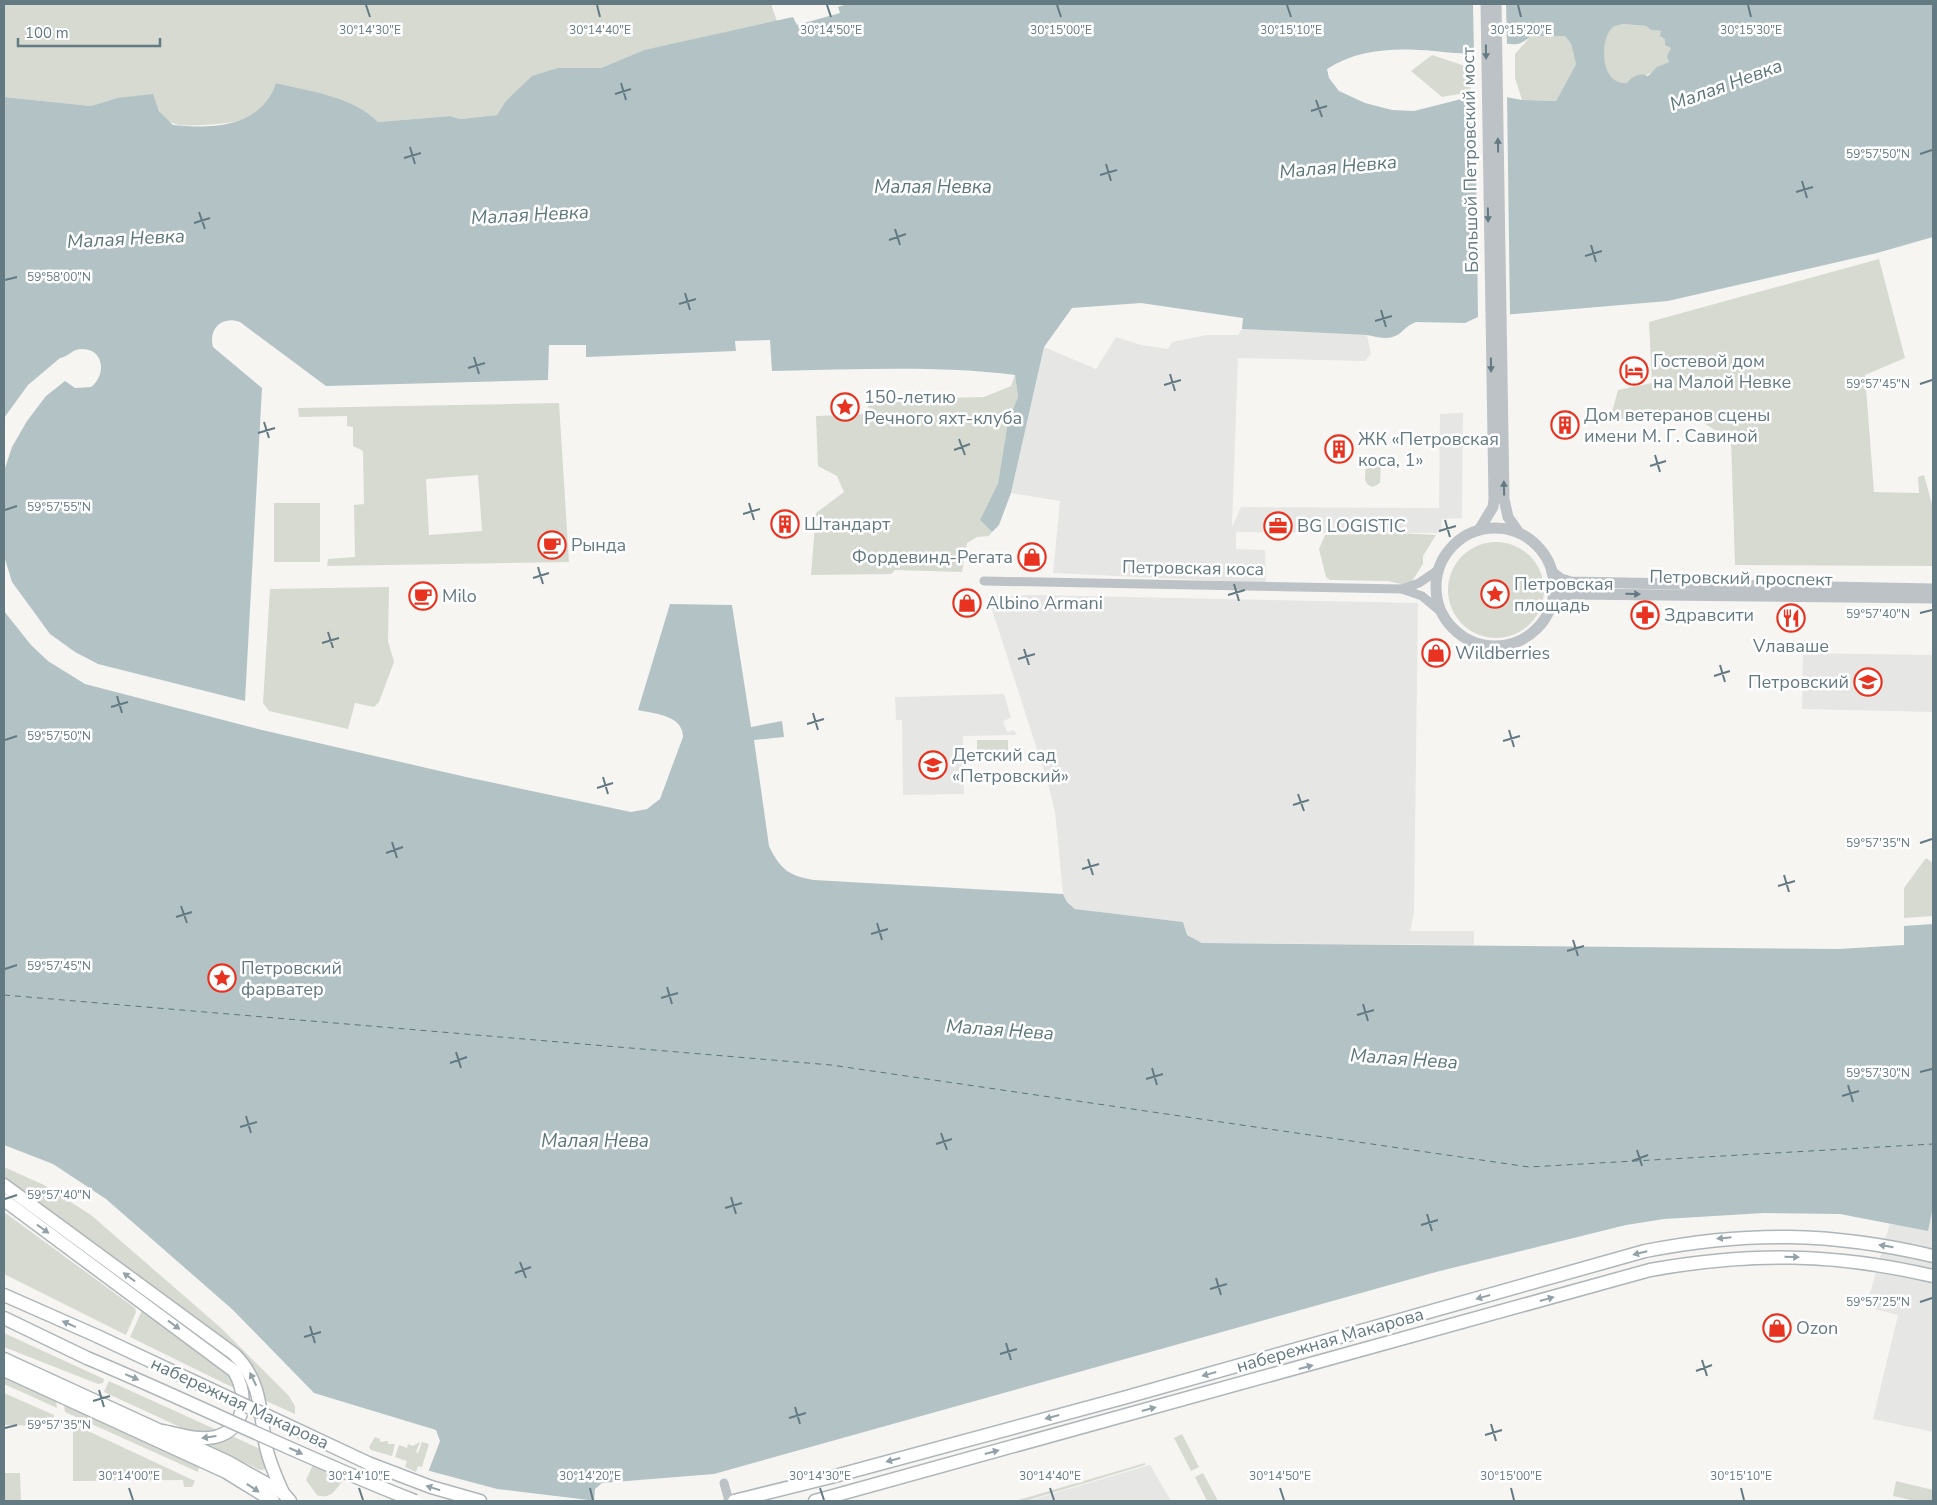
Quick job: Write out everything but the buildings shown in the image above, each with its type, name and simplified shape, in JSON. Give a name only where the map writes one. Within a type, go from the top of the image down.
[{"type":"main road","points":[[4,1185],[234,1354],[244,1364],[258,1390],[269,1458],[282,1499]]},
{"type":"main road","points":[[4,1200],[234,1371],[243,1389],[244,1398],[241,1412],[234,1426],[214,1437],[196,1438],[162,1431]]},
{"type":"main road","name":"набережная Макарова","points":[[734,1501],[940,1448],[1645,1251],[1688,1243],[1762,1236],[1811,1237],[1863,1242],[1933,1256]]},
{"type":"main road","name":"набережная Макарова","points":[[815,1501],[1641,1273],[1691,1263],[1763,1256],[1851,1260],[1933,1276]]},
{"type":"main road","points":[[4,1286],[29,1298],[41,1312]]},
{"type":"main road","name":"набережная Макарова","points":[[4,1295],[97,1336],[368,1463],[431,1487],[480,1501]]},
{"type":"main road","name":"набережная Макарова","points":[[4,1318],[87,1358],[201,1407],[360,1480],[415,1501]]},
{"type":"main road","points":[[4,1359],[228,1462],[282,1499]]},
{"type":"main road","points":[[4,1370],[282,1499]]},
{"type":"street","name":"Большой Петровский мост","points":[[1486,4],[1495,316]]},
{"type":"street","name":"Большой Петровский мост","points":[[1495,316],[1496,4]]},
{"type":"street","points":[[1479,530],[1493,507],[1494,499],[1495,316]]},
{"type":"street","points":[[1495,316],[1504,507],[1519,533],[1540,549],[1552,572],[1554,588],[1552,603],[1544,620],[1532,633],[1516,642],[1499,646],[1480,645],[1464,638],[1450,626],[1440,611],[1435,592],[1438,570],[1453,545],[1465,536],[1479,530],[1499,528],[1519,533]]},
{"type":"street","name":"Петровская коса","points":[[1402,590],[1419,584],[1438,570]]},
{"type":"street","name":"Петровский проспект","points":[[1552,572],[1570,582],[1933,589]]},
{"type":"street","name":"Петровская коса","points":[[984,581],[1402,590],[1422,596],[1440,611]]},
{"type":"street","name":"Петровский проспект","points":[[1552,603],[1561,596],[1570,594],[1933,598]]},
{"type":"street","points":[[724,1483],[729,1501]]},
{"type":"shaded area","points":[[4,4],[771,4],[777,21],[644,50],[601,68],[558,68],[505,102],[497,115],[460,119],[450,116],[378,122],[357,107],[344,101],[276,83],[263,105],[248,118],[228,123],[178,125],[167,120],[158,109],[154,100],[117,98],[91,106],[4,97]]},
{"type":"shaded area","points":[[1623,24],[1646,26],[1651,30],[1662,31],[1671,48],[1669,62],[1646,76],[1627,83],[1613,81],[1608,77],[1604,61],[1607,36],[1610,28]]},
{"type":"shaded area","points":[[1531,36],[1565,36],[1571,44],[1576,64],[1556,101],[1522,100],[1515,78],[1515,54]]},
{"type":"shaded area","points":[[1432,55],[1468,67],[1471,92],[1442,97],[1411,71]]},
{"type":"shaded area","points":[[1879,259],[1905,358],[1865,375],[1874,492],[1919,493],[1918,477],[1924,475],[1933,508],[1933,566],[1735,565],[1731,440],[1694,417],[1610,419],[1618,390],[1652,383],[1649,322]]},
{"type":"shaded area","points":[[1242,329],[1367,335],[1371,354],[1365,361],[1238,358],[1232,527],[1241,507],[1439,508],[1440,414],[1463,413],[1462,518],[1442,519],[1441,533],[1236,532],[1236,549],[1265,550],[1266,583],[1053,573],[1060,501],[1011,493],[1044,347],[1096,369],[1116,337],[1141,345],[1168,349],[1172,342],[1207,335],[1238,335]]},
{"type":"shaded area","points":[[1015,375],[1018,397],[1008,421],[998,483],[980,520],[992,532],[989,536],[977,537],[967,543],[962,572],[895,570],[891,574],[811,575],[816,513],[844,492],[837,476],[818,466],[816,416],[866,414],[870,400],[984,397],[1011,386]]},
{"type":"shaded area","points":[[559,403],[569,562],[327,566],[328,559],[355,557],[354,505],[364,504],[363,451],[353,446],[353,427],[347,426],[347,416],[299,417],[298,408]],"holes":[[[478,475],[482,531],[429,535],[426,479]]]},
{"type":"shaded area","points":[[1370,456],[1379,457],[1381,463],[1380,483],[1373,487],[1368,485],[1365,480],[1366,460]]},
{"type":"shaded area","points":[[274,503],[320,503],[320,562],[274,562]]},
{"type":"shaded area","points":[[1396,533],[1436,535],[1423,556],[1423,564],[1410,584],[1405,585],[1388,581],[1330,580],[1326,577],[1319,549],[1325,535]]},
{"type":"shaded area","points":[[1496,542],[1514,546],[1530,556],[1540,572],[1544,590],[1540,608],[1530,624],[1514,634],[1496,638],[1478,634],[1462,624],[1452,608],[1448,590],[1452,572],[1462,556],[1478,546]]},
{"type":"shaded area","points":[[389,587],[388,641],[394,662],[379,702],[374,707],[355,703],[348,729],[269,711],[263,703],[270,589]]},
{"type":"shaded area","points":[[1034,595],[1418,603],[1414,913],[1410,931],[1474,931],[1474,945],[1202,943],[1187,935],[1183,922],[1075,909],[1067,902],[1063,894],[1055,812],[1049,787],[988,597]]},
{"type":"shaded area","name":"Петровский","points":[[1803,653],[1933,655],[1933,712],[1802,709]]},
{"type":"shaded area","name":"Детский сад «Петровский»","points":[[1004,694],[1011,718],[1003,721],[1007,732],[1014,730],[1017,735],[963,736],[964,794],[903,795],[902,720],[896,720],[895,697]]},
{"type":"shaded area","points":[[977,740],[1008,740],[1008,755],[977,756]]},
{"type":"shaded area","points":[[1926,858],[1933,863],[1933,916],[1904,918],[1904,888]]},
{"type":"shaded area","points":[[4,1167],[44,1185],[91,1215],[221,1328],[289,1396],[295,1406],[295,1414],[264,1400],[256,1375],[4,1179]]},
{"type":"shaded area","points":[[1933,1207],[1933,1432],[1873,1419],[1898,1315],[1866,1307],[1890,1223],[1928,1231]]},
{"type":"shaded area","points":[[4,1212],[135,1308],[136,1312],[126,1335],[4,1274]]},
{"type":"shaded area","points":[[143,1308],[231,1374],[238,1390],[130,1337]]},
{"type":"shaded area","points":[[4,1333],[104,1379],[103,1383],[98,1384],[4,1347]]},
{"type":"shaded area","points":[[4,1377],[56,1400],[57,1408],[4,1384]]},
{"type":"shaded area","points":[[109,1381],[219,1431],[200,1432],[182,1428],[104,1392]]},
{"type":"shaded area","points":[[4,1393],[54,1415],[54,1426],[4,1425]]},
{"type":"shaded area","points":[[67,1405],[199,1465],[198,1472],[65,1412],[64,1406]]},
{"type":"shaded area","points":[[73,1424],[195,1481],[192,1487],[184,1487],[183,1480],[73,1481]]},
{"type":"shaded area","points":[[1182,1434],[1199,1467],[1191,1471],[1174,1438]]},
{"type":"shaded area","points":[[230,1435],[262,1450],[265,1469],[260,1470],[207,1445]]},
{"type":"shaded area","points":[[375,1437],[380,1439],[380,1442],[388,1441],[388,1444],[395,1444],[392,1456],[371,1450],[369,1447]]},
{"type":"shaded area","points":[[420,1442],[416,1452],[418,1453],[422,1442],[429,1444],[422,1467],[418,1466],[416,1472],[405,1467],[407,1461],[395,1457],[399,1445],[407,1448],[408,1444],[413,1446]]},
{"type":"shaded area","points":[[318,1454],[350,1474],[328,1496],[317,1495],[306,1480]]},
{"type":"shaded area","points":[[1145,1463],[1145,1465],[1025,1501],[1015,1501]]},
{"type":"shaded area","points":[[1150,1465],[1171,1501],[1028,1501],[1146,1466]]},
{"type":"shaded area","points":[[4,1473],[20,1473],[21,1501],[4,1501]]},
{"type":"shaded area","points":[[1203,1473],[1218,1501],[1207,1501],[1195,1477]]},
{"type":"shaded area","points":[[1896,1481],[1933,1490],[1933,1501],[1915,1501],[1893,1496]]},
{"type":"water","name":"Малая Невка","points":[[847,4],[1933,4],[1933,237],[1877,253],[1668,301],[1478,317],[1465,323],[1416,322],[1399,334],[1387,338],[1367,335],[1242,329],[1243,318],[1141,303],[1072,308],[1044,347],[1011,493],[999,525],[992,532],[980,520],[998,483],[1008,421],[1018,397],[1015,375],[924,369],[772,371],[770,340],[735,341],[736,351],[586,357],[586,345],[549,345],[548,380],[326,386],[240,322],[227,320],[215,329],[212,340],[213,347],[262,388],[245,701],[98,664],[75,652],[50,634],[12,582],[4,556],[4,471],[12,447],[27,421],[46,396],[65,381],[75,388],[91,387],[99,376],[101,364],[99,358],[90,350],[75,350],[60,358],[28,385],[4,418],[4,97],[91,106],[117,98],[153,94],[159,111],[173,125],[204,126],[234,122],[247,117],[259,109],[269,98],[276,83],[316,92],[344,101],[357,106],[378,122],[450,116],[460,119],[497,115],[505,102],[532,76],[558,68],[601,68],[644,50],[793,17],[797,25],[840,13],[838,7]],"holes":[[[1623,24],[1646,26],[1651,30],[1661,31],[1660,36],[1665,39],[1665,45],[1671,48],[1667,56],[1669,62],[1657,67],[1648,76],[1636,75],[1627,83],[1618,82],[1611,77],[1605,60],[1604,50],[1606,41],[1608,33],[1612,28]],[[1531,36],[1565,36],[1571,44],[1576,64],[1556,101],[1522,100],[1485,93],[1414,111],[1392,110],[1365,103],[1339,91],[1329,78],[1327,69],[1365,53],[1392,50],[1468,53],[1492,42],[1516,44],[1525,41]]]},
{"type":"water","name":"Малая Нева","points":[[670,604],[732,605],[751,727],[782,721],[784,737],[754,740],[769,846],[781,866],[792,874],[805,878],[1063,894],[1067,902],[1075,909],[1183,922],[1187,935],[1202,943],[1839,949],[1904,945],[1904,926],[1933,924],[1933,1207],[1928,1231],[1840,1214],[1764,1213],[1664,1219],[1626,1225],[1436,1272],[714,1474],[602,1483],[595,1489],[594,1501],[417,1501],[440,1441],[436,1430],[314,1393],[233,1310],[106,1199],[53,1164],[4,1145],[4,611],[31,645],[48,661],[85,684],[262,730],[466,777],[631,812],[647,809],[660,799],[683,737],[682,730],[673,720],[660,714],[638,710]]},
{"type":"pier","points":[[1473,4],[1506,4],[1507,47],[1492,45],[1474,54]]},
{"type":"pier","points":[[1485,90],[1507,95],[1510,316],[1478,317],[1475,92]]},
{"type":"pier","points":[[426,1470],[497,1489],[597,1501],[414,1501]]},
{"type":"ferry route","points":[[4,995],[831,1065],[1529,1167],[1933,1144]]},
{"type":"place","name":"Гостевой дом на Малой Невке","points":[[1634,371]]},
{"type":"place","name":"150-летию Речного яхт-клуба","points":[[845,407]]},
{"type":"place","name":"Дом ветеранов сцены имени М. Г. Савиной","points":[[1565,425]]},
{"type":"place","name":"ЖК «Петровская коса, 1»","points":[[1339,449]]},
{"type":"place","name":"Штандарт","points":[[785,524]]},
{"type":"place","name":"BG LOGISTIC","points":[[1278,526]]},
{"type":"place","name":"Рында","points":[[552,545]]},
{"type":"place","name":"Фордевинд-Регата","points":[[1032,557]]},
{"type":"place","name":"Петровская площадь","points":[[1495,594]]},
{"type":"place","name":"Milo","points":[[423,596]]},
{"type":"place","name":"Albino Armani","points":[[967,603]]},
{"type":"place","name":"Здравсити","points":[[1645,615]]},
{"type":"place","name":"Vлаваше","points":[[1791,618]]},
{"type":"place","name":"Wildberries","points":[[1436,653]]},
{"type":"place","name":"Петровский","points":[[1868,682]]},
{"type":"place","name":"Детский сад «Петровский»","points":[[933,765]]},
{"type":"place","name":"Петровский фарватер","points":[[222,978]]},
{"type":"place","name":"Ozon","points":[[1777,1328]]}]
